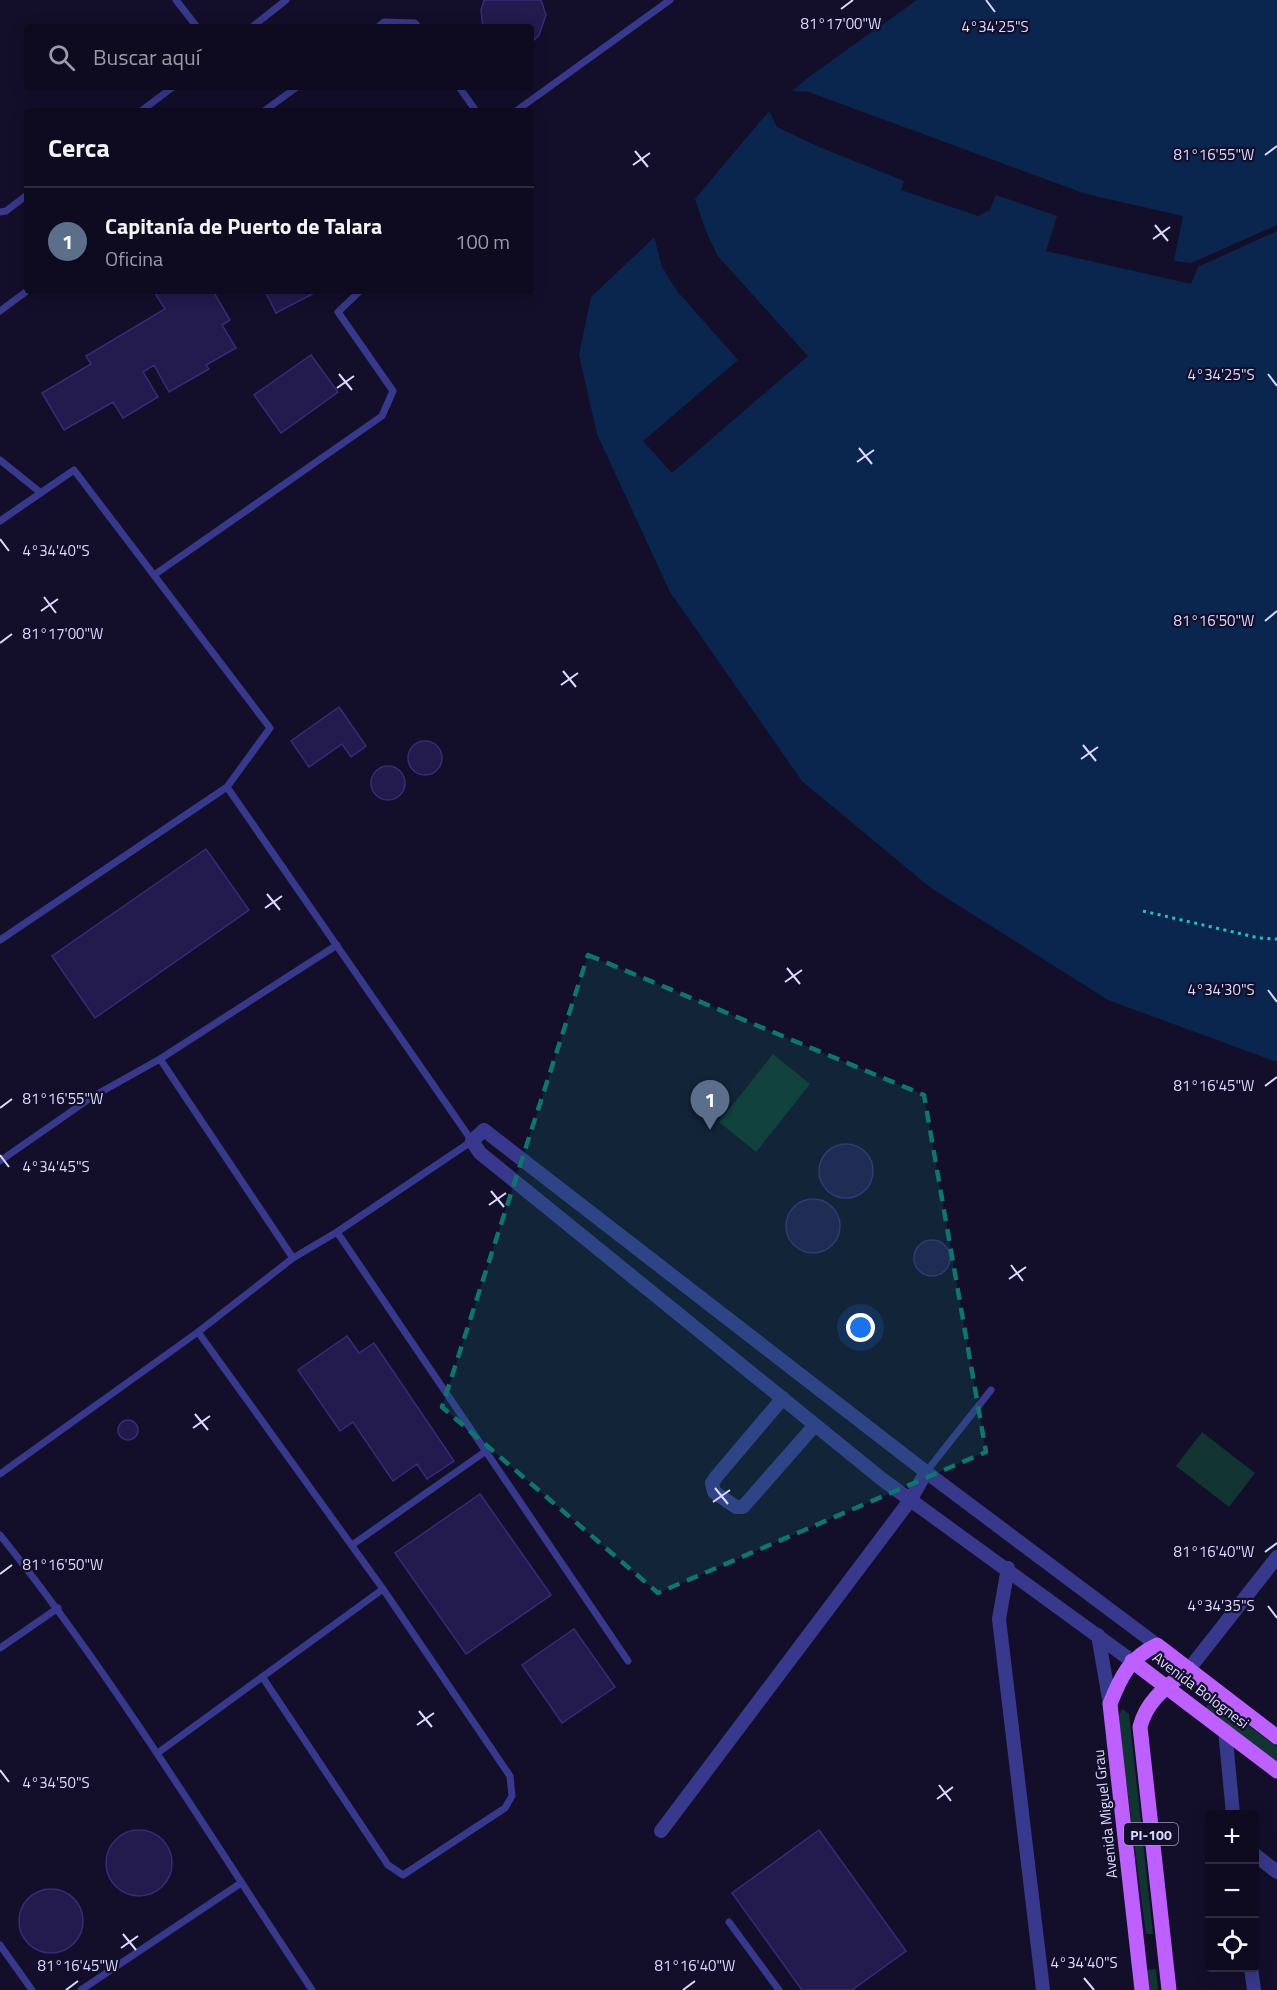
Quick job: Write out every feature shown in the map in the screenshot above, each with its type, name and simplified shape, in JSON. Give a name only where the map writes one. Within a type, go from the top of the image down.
[{"type":"main road","name":"PI-100","points":[[1110,1704],[1119,1680],[1132,1661],[1144,1651],[1157,1645]]},
{"type":"main road","name":"Avenida Bolognesi","points":[[1157,1645],[1277,1737]]},
{"type":"main road","name":"Avenida Bolognesi","points":[[1132,1661],[1277,1771]]},
{"type":"main road","name":"PI-100","points":[[1169,1990],[1140,1726],[1143,1712],[1152,1700],[1189,1669]]},
{"type":"main road","name":"Avenida Miguel Grau","points":[[1110,1704],[1142,1990]]},
{"type":"main road","points":[[1139,1955],[1165,1952]]},
{"type":"street","points":[[1132,1661],[911,1499],[815,1425],[480,1153],[472,1141],[483,1131],[926,1472],[1157,1645]]},
{"type":"street","points":[[783,1398],[716,1477],[712,1484],[714,1492],[736,1507],[743,1507],[815,1425]]},
{"type":"street","points":[[661,1831],[911,1499],[926,1472]]},
{"type":"street","points":[[1189,1669],[1277,1557]]},
{"type":"street","points":[[1008,1568],[999,1619],[1043,1990]]},
{"type":"street","name":"Avenida Miguel Grau","points":[[1098,1635],[1110,1704]]},
{"type":"street","points":[[1225,1730],[1233,1810]]},
{"type":"street","points":[[1259,1858],[1277,1872]]},
{"type":"street","points":[[1252,1972],[1254,1990]]},
{"type":"lane","points":[[176,0],[195,24]]},
{"type":"lane","points":[[256,24],[286,0]]},
{"type":"lane","points":[[520,108],[670,0]]},
{"type":"lane","points":[[382,24],[394,22],[416,24]]},
{"type":"lane","points":[[145,108],[169,90]]},
{"type":"lane","points":[[268,108],[293,90]]},
{"type":"lane","points":[[461,90],[474,108]]},
{"type":"lane","points":[[0,212],[6,211],[24,197]]},
{"type":"lane","points":[[0,311],[24,293]]},
{"type":"lane","points":[[154,575],[382,416],[393,391],[338,312],[357,294]]},
{"type":"lane","points":[[0,460],[41,493]]},
{"type":"lane","points":[[0,521],[74,470],[270,728],[227,787],[0,940]]},
{"type":"lane","points":[[0,1474],[198,1332],[294,1258],[337,1232],[472,1141],[227,787]]},
{"type":"lane","points":[[0,1161],[92,1097],[160,1059],[337,945]]},
{"type":"lane","points":[[160,1059],[294,1258]]},
{"type":"lane","points":[[337,1232],[628,1661]]},
{"type":"lane","points":[[198,1332],[383,1589],[510,1776],[512,1796],[505,1808],[403,1875],[388,1865],[262,1678]]},
{"type":"lane","points":[[926,1472],[991,1390]]},
{"type":"lane","points":[[352,1545],[486,1451]]},
{"type":"lane","points":[[0,1535],[58,1608],[159,1752],[241,1883],[312,1990]]},
{"type":"lane","points":[[159,1752],[383,1589]]},
{"type":"lane","points":[[0,1648],[58,1608]]},
{"type":"lane","points":[[81,1990],[241,1883]]},
{"type":"lane","points":[[729,1922],[778,1990]]},
{"type":"lane","points":[[0,1945],[32,1990]]},
{"type":"path","points":[[1143,911],[1260,938],[1277,939]]},
{"type":"highlighted area","points":[[588,955],[924,1095],[986,1452],[658,1593],[442,1407]]},
{"type":"green space","points":[[773,1054],[810,1084],[756,1152],[719,1122]]},
{"type":"green space","points":[[1202,1432],[1255,1473],[1229,1507],[1176,1466]]},
{"type":"green space","points":[[1215,1701],[1277,1747],[1277,1762],[1211,1714],[1206,1708],[1209,1702]]},
{"type":"green space","points":[[1122,1709],[1129,1714],[1153,1934],[1146,1934],[1118,1718]]},
{"type":"green space","points":[[1156,1969],[1158,1990],[1149,1990],[1147,1970]]},
{"type":"water","points":[[917,0],[1277,0],[1277,1062],[1108,1000],[931,888],[802,781],[670,592],[597,434],[579,355],[591,297],[695,199],[769,111],[810,76]]},
{"type":"pier","points":[[792,91],[809,92],[1086,194],[1183,216],[1174,261],[1191,263],[1277,225],[1277,231],[1198,267],[1191,284],[1046,251],[1057,216],[996,195],[990,210],[978,216],[901,190],[904,181],[819,147],[777,127],[769,111]]},
{"type":"pier","points":[[695,199],[717,255],[808,356],[672,473],[643,441],[738,360],[677,291],[662,267],[654,237]]},
{"type":"building","points":[[484,0],[541,0],[546,15],[539,35],[534,40],[534,24],[483,24],[481,10]]},
{"type":"building","points":[[215,294],[230,320],[222,325],[236,348],[206,365],[209,369],[169,392],[154,365],[143,372],[158,397],[123,418],[113,402],[64,430],[42,393],[91,364],[86,356],[165,309],[156,295]]},
{"type":"building","points":[[266,294],[312,294],[276,313]]},
{"type":"building","points":[[311,355],[338,392],[281,433],[254,395]]},
{"type":"building","points":[[339,707],[366,746],[351,757],[342,744],[309,767],[291,741]]},
{"type":"building","points":[[425,741],[437,746],[442,758],[437,770],[425,775],[413,770],[408,758],[413,746]]},
{"type":"building","points":[[388,766],[400,771],[405,783],[400,795],[388,800],[376,795],[371,783],[376,771]]},
{"type":"building","points":[[206,849],[249,910],[95,1018],[52,956]]},
{"type":"building","points":[[841,1144],[851,1144],[861,1148],[869,1156],[873,1171],[869,1186],[861,1194],[851,1198],[841,1198],[831,1194],[823,1186],[819,1176],[819,1166],[823,1156],[831,1148]]},
{"type":"building","points":[[813,1199],[823,1201],[832,1207],[838,1216],[840,1226],[838,1236],[832,1245],[823,1251],[813,1253],[803,1251],[794,1245],[788,1236],[786,1226],[788,1216],[794,1207],[803,1201]]},
{"type":"building","points":[[932,1240],[945,1245],[950,1258],[945,1271],[932,1276],[919,1271],[914,1258],[919,1245]]},
{"type":"building","points":[[347,1336],[359,1353],[374,1343],[454,1461],[427,1479],[417,1464],[393,1481],[353,1422],[340,1431],[298,1370]]},
{"type":"building","points":[[124,1420],[132,1420],[138,1426],[138,1434],[132,1440],[124,1440],[118,1434],[118,1426]]},
{"type":"building","points":[[480,1494],[551,1595],[466,1654],[395,1553]]},
{"type":"building","points":[[574,1629],[615,1687],[562,1723],[522,1665]]},
{"type":"building","points":[[139,1830],[151,1833],[162,1840],[169,1851],[172,1863],[169,1875],[162,1886],[151,1893],[139,1896],[127,1893],[116,1886],[109,1875],[106,1863],[109,1851],[116,1840],[127,1833]]},
{"type":"building","points":[[819,1830],[906,1951],[852,1990],[802,1990],[732,1893]]},
{"type":"building","points":[[51,1889],[63,1891],[74,1898],[81,1909],[83,1921],[81,1933],[74,1944],[63,1951],[51,1953],[39,1951],[28,1944],[21,1933],[19,1921],[21,1909],[28,1898],[39,1891]]},
{"type":"place","name":"Capitanía de Puerto de Talara","points":[[710,1130]]}]
